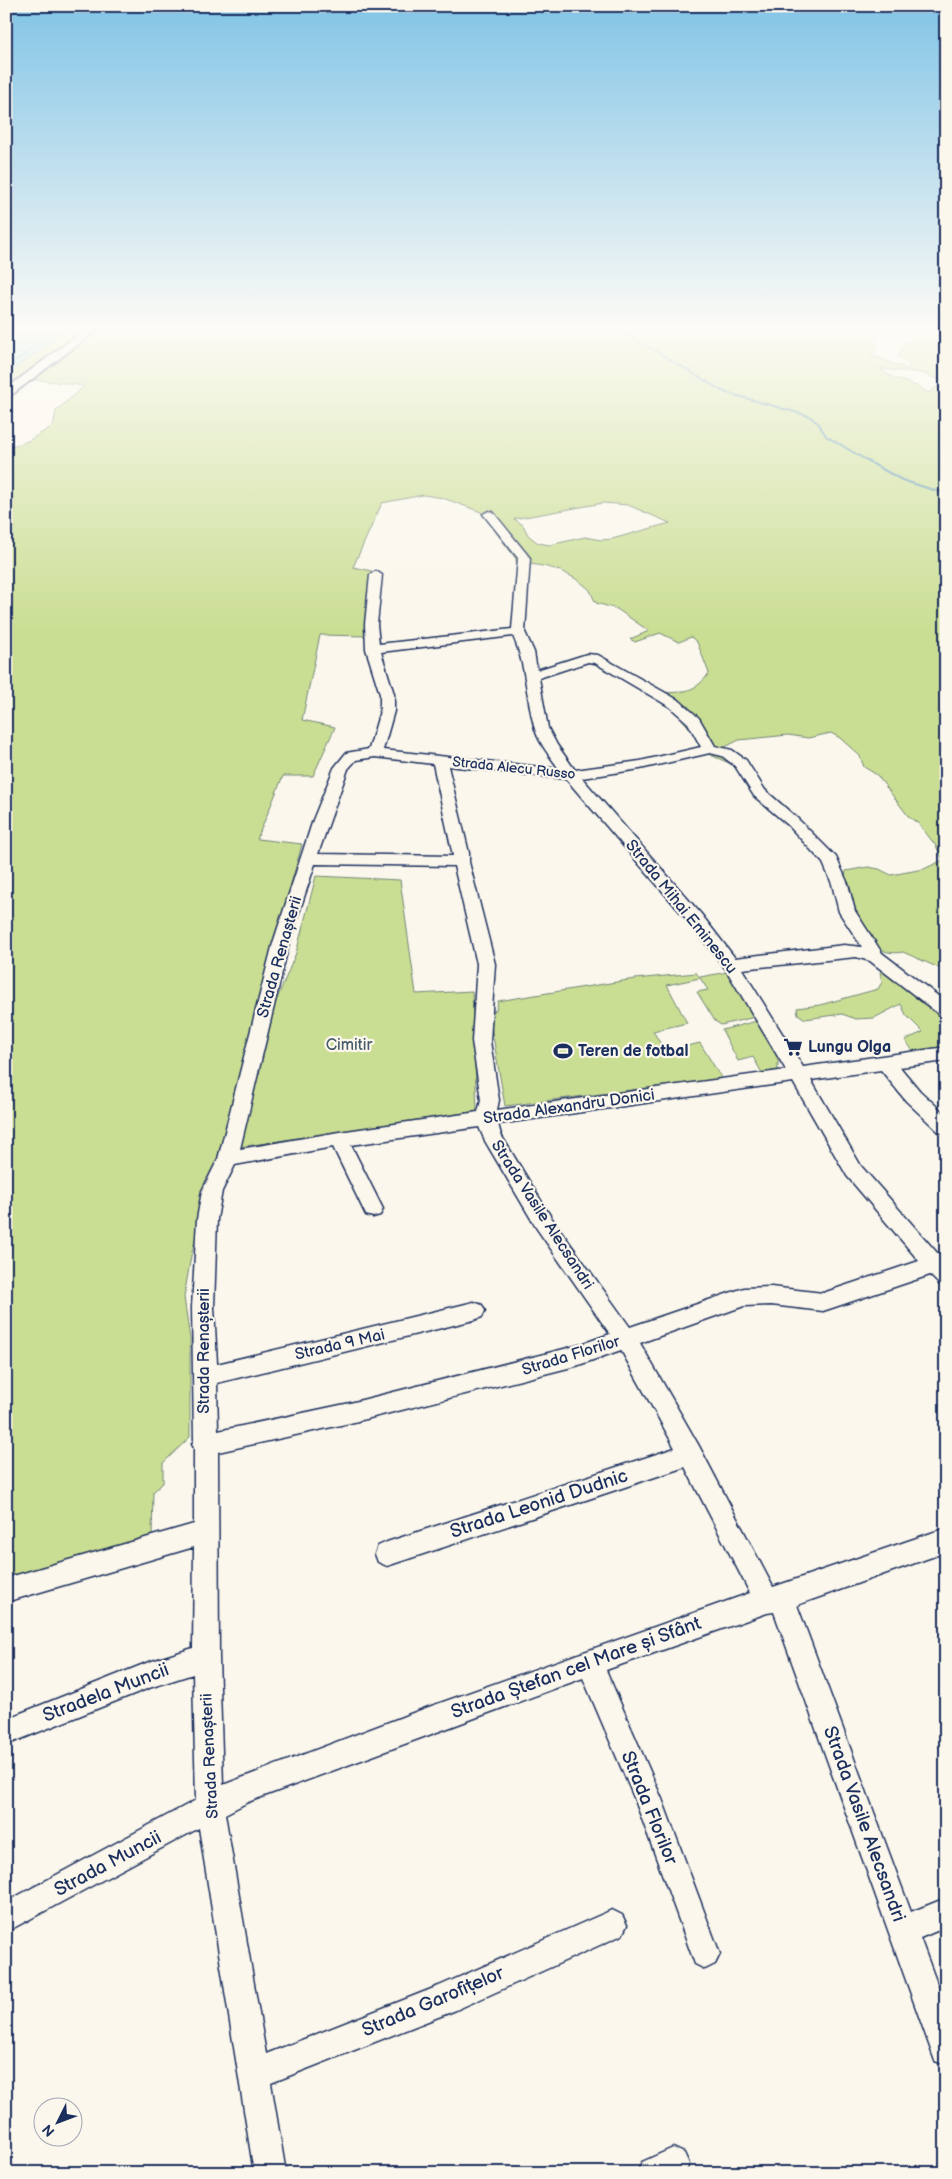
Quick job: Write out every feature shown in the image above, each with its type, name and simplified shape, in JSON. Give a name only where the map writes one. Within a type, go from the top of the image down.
[{"type":"street","name":"Strada Mihai Eminescu","points":[[490,514],[524,558],[518,632],[527,652],[541,728],[566,769],[694,918],[730,964],[799,1076],[854,1171],[939,1271]]},
{"type":"street","points":[[375,753],[386,711],[387,694],[373,649],[371,624],[376,575]]},
{"type":"street","points":[[373,649],[518,632]]},
{"type":"street","points":[[532,676],[587,658],[602,661],[646,689],[675,704],[694,721],[710,749],[727,753],[741,763],[759,793],[793,822],[830,861],[840,884],[847,912],[859,927],[876,957]]},
{"type":"street","name":"Strada Alecu Russo","points":[[566,769],[640,765],[710,749]]},
{"type":"street","name":"Strada Alecu Russo","points":[[375,753],[544,771]]},
{"type":"street","name":"Strada Renașterii","points":[[270,2173],[210,1809],[206,1657],[204,1444],[206,1376],[203,1307],[207,1218],[212,1190],[228,1159],[281,943],[321,820],[345,760],[351,756],[375,753]]},
{"type":"street","name":"Strada Vasile Alecsandri","points":[[440,761],[462,853],[461,862],[486,964],[486,989],[481,1021],[481,1041],[490,1100],[486,1118],[492,1136],[544,1223],[626,1340],[775,1599],[903,1930],[946,2050]]},
{"type":"street","points":[[544,771],[566,769]]},
{"type":"street","points":[[309,859],[445,859],[461,862]]},
{"type":"street","points":[[730,964],[856,951],[876,957],[946,1012]]},
{"type":"street","name":"Strada Alexandru Donici","points":[[228,1159],[338,1139],[946,1054]]},
{"type":"street","points":[[886,1063],[913,1096],[946,1127]]},
{"type":"street","points":[[338,1139],[373,1209]]},
{"type":"street","name":"Strada Florilor","points":[[204,1444],[453,1389],[576,1356],[744,1297],[771,1296],[823,1302],[939,1271]]},
{"type":"street","name":"Strada 9 Mai","points":[[206,1376],[474,1311]]},
{"type":"street","name":"Strada Leonid Dudnic","points":[[387,1554],[691,1454]]},
{"type":"street","points":[[6,1590],[205,1532]]},
{"type":"street","name":"Strada Ștefan cel Mare și Sfânt","points":[[210,1809],[240,1791],[426,1721],[946,1540]]},
{"type":"street","name":"Stradela Muncii","points":[[6,1732],[150,1675],[206,1657]]},
{"type":"street","name":"Strada Florilor","points":[[590,1664],[648,1799],[705,1954]]},
{"type":"street","name":"Strada Muncii","points":[[6,1918],[210,1809]]},
{"type":"street","points":[[903,1930],[946,1912]]},
{"type":"street","name":"Strada Garofițelor","points":[[253,2075],[445,1999],[612,1925]]},
{"type":"green space","points":[[49,429],[946,429],[946,971],[903,952],[889,952],[875,947],[852,911],[846,892],[846,871],[868,867],[879,869],[891,875],[924,869],[943,860],[936,846],[919,824],[909,817],[877,775],[864,767],[860,756],[840,738],[831,733],[808,738],[788,735],[739,740],[725,747],[747,762],[736,766],[708,754],[693,732],[668,703],[662,692],[689,690],[705,679],[709,673],[697,642],[691,637],[679,642],[660,633],[635,642],[630,639],[649,631],[617,609],[596,603],[589,589],[575,579],[561,571],[545,566],[528,564],[526,567],[517,567],[516,559],[481,512],[443,498],[423,495],[382,503],[353,567],[372,571],[366,636],[320,635],[302,720],[335,727],[313,776],[283,776],[257,839],[302,844],[191,1256],[184,1297],[190,1339],[190,1437],[163,1463],[163,1483],[153,1492],[152,1538],[6,1585],[6,448],[28,441]],"holes":[[[603,503],[628,505],[670,523],[612,539],[601,540],[585,537],[550,545],[538,543],[528,535],[523,525],[514,519]]]},
{"type":"green space","name":"Cimitir","points":[[316,876],[400,880],[416,994],[472,991],[477,1111],[239,1147],[269,1018],[296,953]]},
{"type":"green space","points":[[884,969],[946,1019],[946,1051],[912,1056],[913,1051],[905,1040],[923,1032],[906,1015],[901,1004],[874,1018],[856,1019],[842,1014],[805,1019],[798,1014],[797,1008],[820,1005],[878,989],[882,982],[880,972]]},
{"type":"green space","points":[[728,972],[755,1017],[721,1025],[715,1021],[697,992],[708,990],[700,978],[667,985],[687,1023],[653,1031],[665,1051],[700,1043],[724,1082],[655,1087],[505,1106],[489,1013],[496,1010],[498,1001],[635,979],[696,973],[700,977]]},
{"type":"green space","points":[[757,1021],[778,1058],[778,1070],[762,1073],[753,1057],[738,1061],[722,1030]]},
{"type":"waterway","points":[[821,429],[826,436],[902,480],[946,494]]},
{"type":"place","name":"Lungu Olga","points":[[793,1047]]},
{"type":"place","name":"Teren de fotbal","points":[[563,1051]]}]
